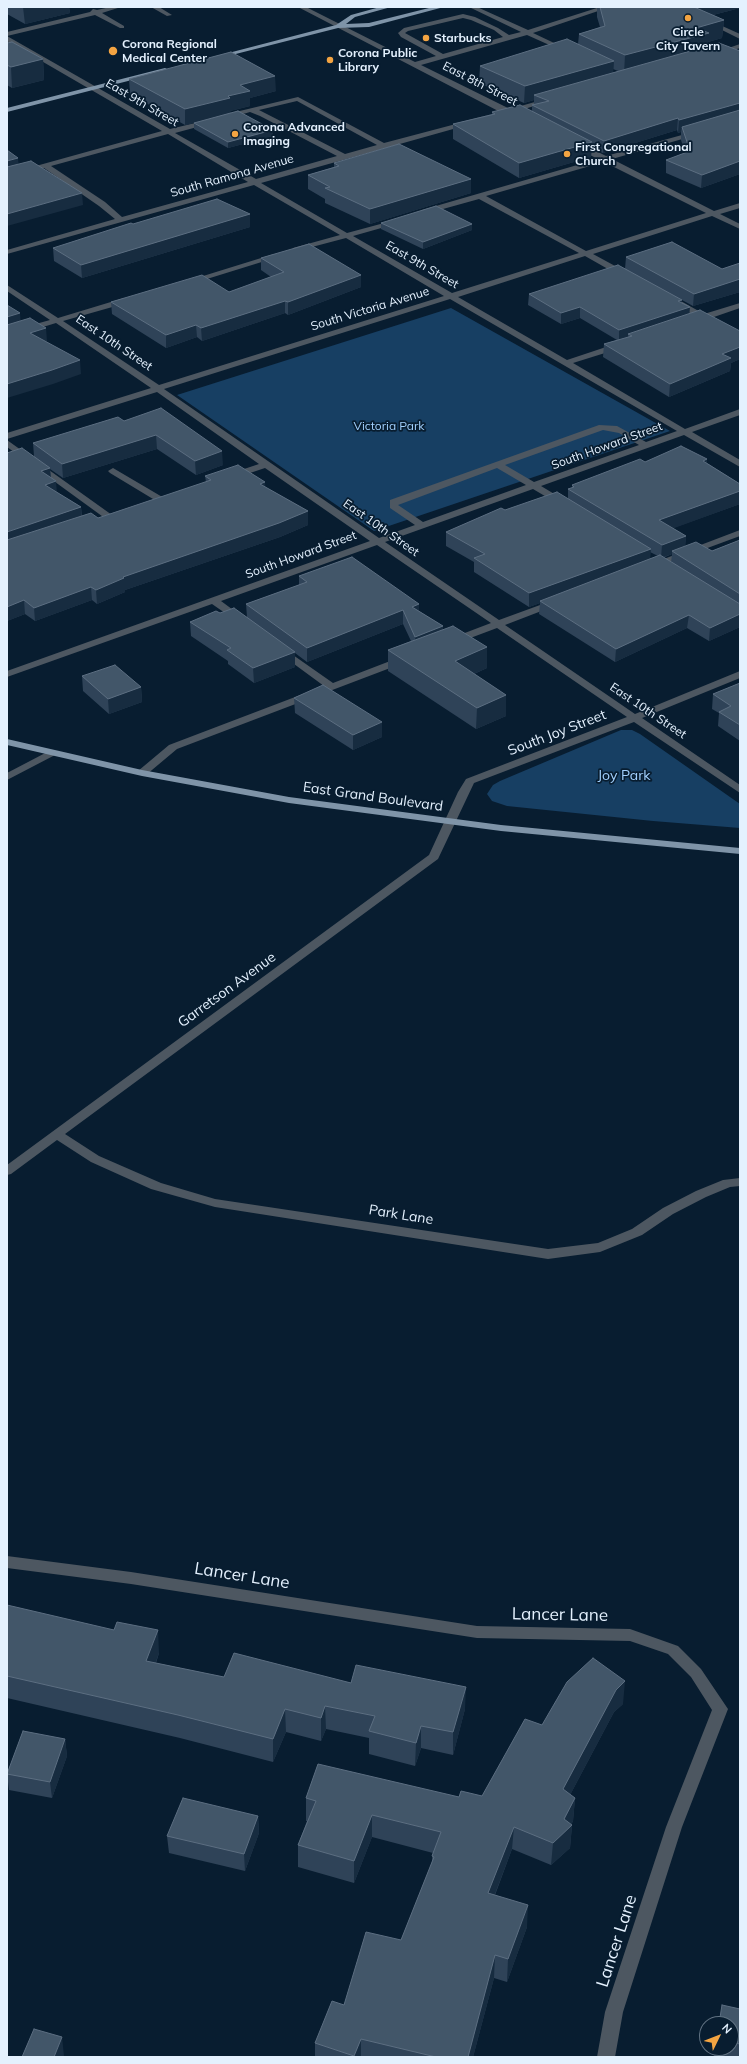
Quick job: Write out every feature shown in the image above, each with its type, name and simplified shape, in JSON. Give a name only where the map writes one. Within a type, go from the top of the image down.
[{"type":"main road","points":[[338,26],[353,16],[388,7]]},
{"type":"main road","points":[[211,58],[338,26],[369,25],[441,7]]},
{"type":"main road","points":[[7,110],[174,68]]},
{"type":"main road","name":"East Grand Boulevard","points":[[7,742],[142,773],[254,795],[450,822],[579,837],[740,851]]},
{"type":"street","points":[[86,7],[122,27]]},
{"type":"street","points":[[7,34],[118,7]]},
{"type":"street","points":[[154,7],[169,15]]},
{"type":"street","name":"East 8th Street","points":[[301,7],[522,118]]},
{"type":"street","points":[[472,7],[529,32],[576,56]]},
{"type":"street","points":[[415,64],[529,32],[607,7]]},
{"type":"street","points":[[442,56],[403,36],[401,33],[406,29],[463,16],[473,18],[496,29],[508,38]]},
{"type":"street","points":[[720,27],[740,36]]},
{"type":"street","name":"East 9th Street","points":[[7,38],[740,464]]},
{"type":"street","points":[[707,55],[739,47]]},
{"type":"street","points":[[496,115],[556,98]]},
{"type":"street","points":[[7,176],[250,110],[298,99],[384,146]]},
{"type":"street","points":[[250,110],[263,114],[344,157]]},
{"type":"street","name":"South Ramona Avenue","points":[[7,252],[475,121]]},
{"type":"street","points":[[186,283],[702,130]]},
{"type":"street","points":[[571,142],[740,227]]},
{"type":"street","points":[[17,163],[27,170]]},
{"type":"street","points":[[44,165],[102,204],[120,220]]},
{"type":"street","points":[[480,196],[635,280]]},
{"type":"street","name":"South Victoria Avenue","points":[[7,437],[157,388],[740,205]]},
{"type":"street","name":"East 10th Street","points":[[7,286],[740,790]]},
{"type":"street","points":[[7,335],[133,298]]},
{"type":"street","points":[[669,299],[716,324]]},
{"type":"street","points":[[689,322],[740,305]]},
{"type":"street","points":[[566,363],[624,344]]},
{"type":"street","name":"South Howard Street","points":[[7,674],[740,412]]},
{"type":"street","points":[[422,526],[393,506],[393,502],[602,427],[618,430],[646,446]]},
{"type":"street","points":[[7,437],[112,516],[94,522]]},
{"type":"street","points":[[221,480],[266,465]]},
{"type":"street","points":[[498,465],[574,510]]},
{"type":"street","points":[[113,471],[165,498],[146,505]]},
{"type":"street","points":[[645,568],[740,533]]},
{"type":"street","points":[[647,555],[673,571]]},
{"type":"street","points":[[440,646],[564,599]]},
{"type":"street","points":[[213,600],[251,628]]},
{"type":"street","points":[[276,646],[332,687]]},
{"type":"street","points":[[142,773],[174,747],[411,657]]},
{"type":"street","name":"South Joy Street","points":[[450,822],[463,792],[470,781],[634,718],[740,674]]},
{"type":"street","points":[[7,777],[51,753]]},
{"type":"street","name":"Garretson Avenue","points":[[7,1171],[434,857],[450,822]]},
{"type":"street","name":"Park Lane","points":[[56,1134],[95,1159],[156,1186],[215,1203],[548,1254],[600,1247],[638,1232],[668,1211],[701,1194],[728,1183],[740,1182]]},
{"type":"street","name":"Lancer Lane","points":[[7,1562],[131,1578],[477,1632],[630,1635],[673,1650],[696,1673],[720,1709],[674,1827],[614,2012],[606,2057]]},
{"type":"green space","name":"Victoria Park","points":[[451,308],[670,431],[374,531],[177,395]]},
{"type":"green space","name":"Joy Park","points":[[621,730],[632,730],[640,734],[740,804],[740,828],[653,821],[507,806],[492,801],[487,794],[493,785],[500,781]]},
{"type":"building","points":[[600,7],[694,7],[724,20],[696,28],[709,33],[625,55],[579,34],[605,26]]},
{"type":"building","points":[[567,39],[614,61],[525,86],[480,66]]},
{"type":"building","points":[[12,42],[43,59],[11,67],[7,65],[7,43]]},
{"type":"building","points":[[719,43],[740,51],[740,103],[679,120],[678,118],[604,141],[532,105],[549,101],[534,95]]},
{"type":"building","points":[[231,52],[275,76],[240,85],[250,91],[228,96],[230,98],[185,109],[129,79]]},
{"type":"building","points":[[520,105],[592,142],[519,163],[453,124],[495,114],[492,112]]},
{"type":"building","points":[[740,110],[740,161],[702,175],[666,160],[690,151],[682,127]]},
{"type":"building","points":[[238,111],[273,130],[228,142],[194,123]]},
{"type":"building","points":[[399,144],[471,179],[370,209],[325,188],[330,187],[308,175],[339,166],[334,163]]},
{"type":"building","points":[[7,150],[18,158],[7,161]]},
{"type":"building","points":[[31,161],[82,193],[7,214],[7,167]]},
{"type":"building","points":[[217,199],[250,214],[81,265],[53,248],[131,223],[133,224]]},
{"type":"building","points":[[436,206],[472,224],[423,242],[381,223]]},
{"type":"building","points":[[672,242],[722,269],[740,263],[740,279],[694,294],[626,257]]},
{"type":"building","points":[[309,244],[361,275],[288,302],[285,301],[201,328],[196,325],[166,335],[111,302],[202,275],[229,292],[284,272],[261,258]]},
{"type":"building","points":[[618,265],[682,300],[678,301],[690,307],[619,330],[580,307],[561,313],[529,294]]},
{"type":"building","points":[[7,305],[20,313],[7,317]]},
{"type":"building","points":[[700,310],[740,331],[740,347],[722,354],[731,358],[670,384],[604,344],[632,336],[628,334]]},
{"type":"building","points":[[30,318],[46,328],[30,333],[80,360],[7,384],[7,325]]},
{"type":"building","points":[[161,408],[222,451],[195,461],[156,435],[62,464],[33,443],[118,417],[124,421]]},
{"type":"building","points":[[681,446],[707,459],[703,461],[740,484],[740,491],[659,520],[686,536],[662,545],[568,489],[574,487],[572,485],[640,459],[645,462]]},
{"type":"building","points":[[22,448],[50,468],[41,471],[56,481],[45,485],[81,507],[7,532],[7,453]]},
{"type":"building","points":[[238,465],[265,482],[260,484],[308,511],[279,523],[123,577],[124,578],[96,590],[91,587],[34,608],[24,600],[7,607],[7,540],[91,513],[98,518],[211,480],[205,476]]},
{"type":"building","points":[[557,492],[651,549],[529,593],[474,558],[485,554],[446,532],[501,508],[505,510]]},
{"type":"building","points":[[740,540],[740,594],[672,551],[696,542],[712,551]]},
{"type":"building","points":[[660,555],[740,604],[740,614],[710,628],[689,615],[616,649],[540,601]]},
{"type":"building","points":[[352,557],[419,604],[412,607],[443,626],[415,637],[403,610],[307,648],[246,604],[307,582],[299,576]]},
{"type":"building","points":[[234,608],[295,652],[253,668],[227,650],[231,648],[190,622],[216,611],[220,613]]},
{"type":"building","points":[[453,626],[487,647],[455,661],[506,695],[477,708],[388,650]]},
{"type":"building","points":[[115,665],[141,687],[108,699],[82,676]]},
{"type":"building","points":[[740,683],[740,725],[719,712],[731,706],[713,694]]},
{"type":"building","points":[[323,685],[382,722],[353,735],[294,698]]},
{"type":"building","points":[[7,1605],[114,1630],[117,1622],[158,1630],[146,1661],[224,1677],[234,1653],[351,1683],[356,1665],[466,1687],[453,1732],[421,1726],[416,1743],[369,1731],[375,1716],[325,1706],[321,1718],[285,1709],[273,1739],[178,1715],[7,1676]]},
{"type":"building","points":[[593,1658],[625,1681],[616,1690],[563,1789],[575,1798],[564,1819],[572,1825],[553,1843],[514,1827],[488,1893],[528,1905],[508,1959],[495,1955],[468,2057],[436,2057],[361,2039],[354,2056],[315,2043],[332,2001],[344,2005],[366,1932],[401,1940],[434,1857],[432,1856],[441,1832],[372,1815],[354,1861],[298,1845],[316,1801],[306,1798],[318,1764],[459,1797],[461,1791],[482,1796],[525,1719],[542,1725],[567,1682]]},
{"type":"building","points":[[23,1731],[65,1739],[50,1782],[7,1774]]},
{"type":"building","points":[[183,1798],[258,1816],[244,1854],[167,1836]]},
{"type":"building","points":[[722,2005],[740,2009],[740,2044],[739,2016],[720,2016]]},
{"type":"building","points":[[34,2029],[62,2037],[54,2057],[22,2057]]},
{"type":"place","name":"Circle City Tavern","points":[[688,18]]},
{"type":"place","name":"Starbucks","points":[[426,38]]},
{"type":"place","name":"Corona Regional Medical Center","points":[[113,51]]},
{"type":"place","name":"Corona Public Library","points":[[330,60]]},
{"type":"place","name":"Corona Advanced Imaging","points":[[235,134]]},
{"type":"place","name":"First Congregational Church","points":[[567,154]]}]
